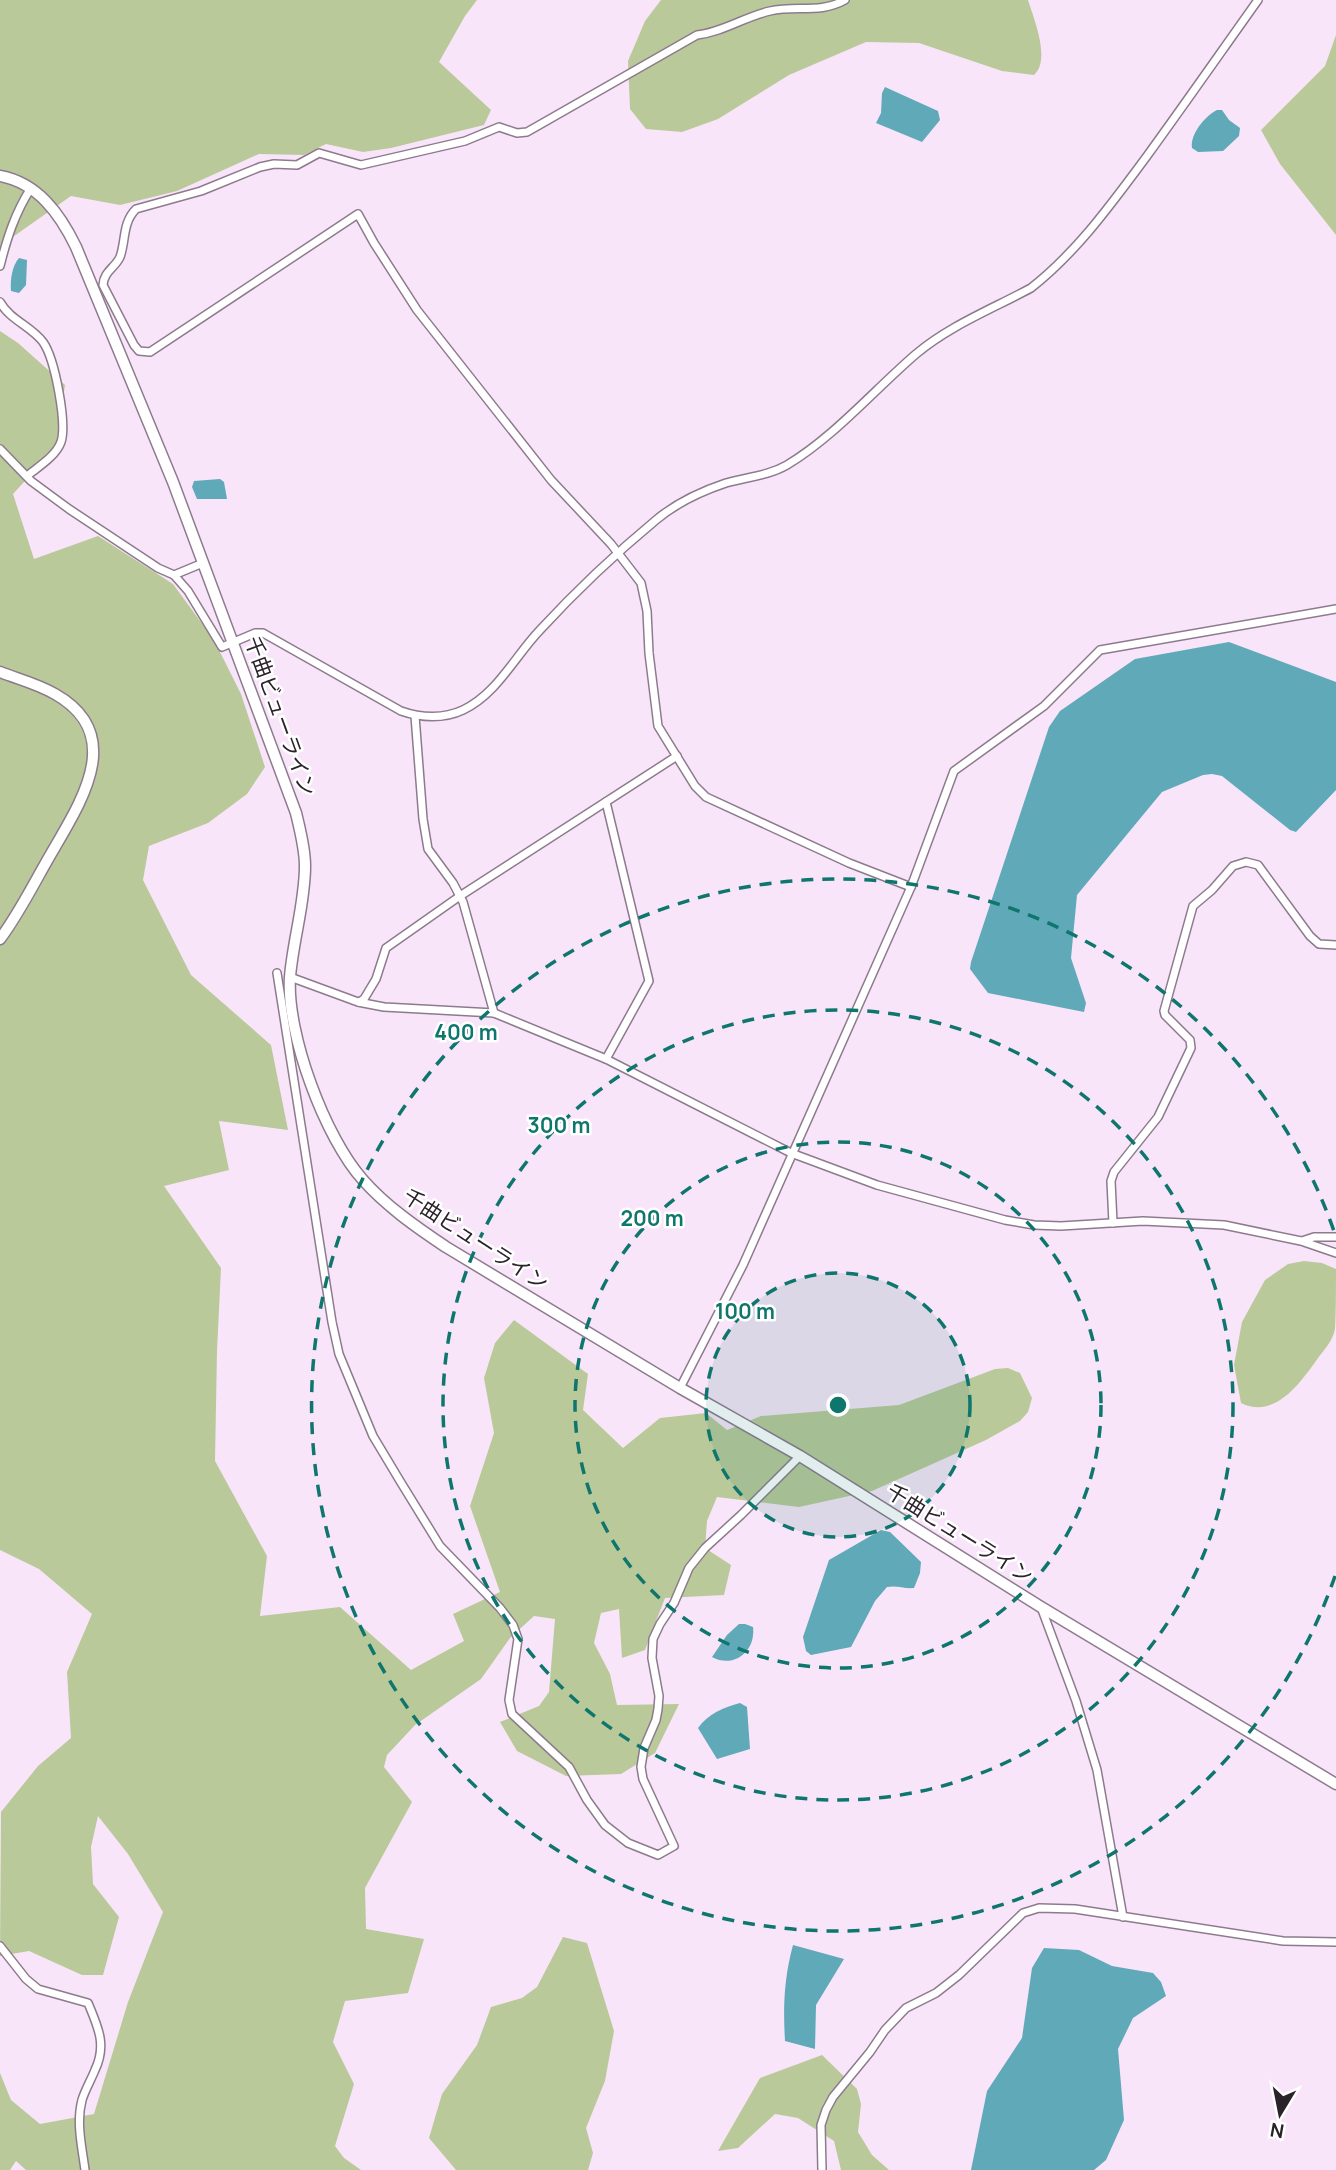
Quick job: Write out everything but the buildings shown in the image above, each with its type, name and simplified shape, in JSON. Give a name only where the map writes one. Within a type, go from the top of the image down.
[{"type":"street","points":[[845,0],[817,9],[771,11],[720,30],[697,35],[527,132],[517,133],[499,127],[455,144],[361,165],[319,153],[298,165],[274,164],[260,167],[201,191],[136,209],[131,214],[123,234],[120,256],[105,275],[103,285],[134,345],[139,351],[150,352],[358,214],[374,243],[425,319],[551,480],[618,553],[641,583],[658,726],[695,786],[706,797],[849,863],[911,887]]},
{"type":"street","points":[[0,449],[27,476],[69,509],[158,568],[174,575],[188,591],[219,645],[225,647],[255,633],[263,633],[401,711],[415,716],[443,716],[462,710],[488,691],[513,665],[538,631],[659,517],[691,498],[726,483],[771,473],[799,457],[932,341],[1031,288],[1045,277],[1124,188],[1258,0]]},
{"type":"street","name":"千曲ビューライン","points":[[0,176],[31,188],[55,211],[76,247],[173,482],[296,813],[305,864],[290,977],[290,997],[306,1071],[323,1114],[348,1161],[363,1180],[413,1225],[446,1247],[680,1388],[800,1456],[1041,1607],[1336,1784]]},
{"type":"street","points":[[0,267],[19,206],[31,188]]},
{"type":"street","points":[[0,302],[7,313],[37,335],[47,349],[62,420],[61,442],[56,450],[27,476]]},
{"type":"street","points":[[174,575],[204,563]]},
{"type":"street","points":[[680,1388],[743,1265],[790,1153],[911,887],[954,771],[1044,706],[1100,650],[1336,608]]},
{"type":"street","points":[[0,672],[42,687],[71,705],[83,719],[89,734],[94,767],[83,800],[0,939]]},
{"type":"street","points":[[415,716],[428,849],[460,896],[494,1013]]},
{"type":"street","points":[[358,1002],[364,999],[376,979],[386,948],[460,896],[677,756]]},
{"type":"street","points":[[606,802],[649,981],[606,1059]]},
{"type":"street","points":[[1113,1223],[1111,1181],[1114,1172],[1163,1108],[1191,1048],[1190,1040],[1164,1011],[1193,906],[1212,890],[1233,866],[1252,863],[1258,865],[1310,936],[1319,944],[1336,945]]},
{"type":"street","points":[[277,973],[308,1183],[339,1354],[373,1436],[440,1546],[492,1599],[513,1625],[518,1639],[509,1700],[512,1714],[569,1767],[587,1800],[605,1825],[628,1843],[659,1855],[674,1846],[643,1779],[644,1748],[656,1720],[659,1696],[652,1658],[653,1639],[674,1603],[689,1568],[705,1548],[800,1456]]},
{"type":"street","points":[[290,977],[358,1002],[384,1007],[494,1013],[606,1059],[790,1153],[877,1185],[1005,1220],[1061,1226],[1143,1221],[1224,1225],[1301,1241],[1336,1252]]},
{"type":"street","points":[[1301,1241],[1314,1237],[1336,1237]]},
{"type":"street","points":[[1041,1607],[1076,1701],[1097,1770],[1123,1917]]},
{"type":"street","points":[[822,2170],[821,2124],[833,2097],[885,2030],[906,2008],[936,1993],[959,1975],[1023,1913],[1049,1908],[1075,1909],[1283,1941],[1336,1942]]},
{"type":"street","points":[[0,1946],[37,1989],[88,2003],[99,2031],[102,2043],[99,2063],[82,2099],[79,2122],[85,2170]]},
{"type":"green space","points":[[0,0],[477,0],[439,62],[491,110],[484,125],[391,148],[363,152],[326,144],[304,155],[259,154],[177,191],[120,205],[71,196],[0,246]]},
{"type":"green space","points":[[661,0],[1028,0],[1040,39],[1041,60],[1034,75],[1002,71],[919,43],[866,42],[789,75],[718,119],[682,132],[646,129],[630,109],[628,61],[645,21]]},
{"type":"green space","points":[[1336,35],[1336,235],[1280,164],[1261,130],[1325,66]]},
{"type":"green space","points":[[0,331],[18,343],[65,385],[56,447],[13,494],[34,559],[98,536],[173,584],[214,640],[241,694],[265,767],[247,794],[208,823],[149,846],[143,880],[191,975],[271,1045],[288,1130],[219,1121],[229,1170],[164,1186],[221,1268],[215,1461],[267,1556],[260,1616],[340,1607],[411,1670],[464,1641],[453,1614],[500,1592],[470,1506],[494,1433],[484,1378],[495,1343],[514,1320],[588,1374],[583,1410],[623,1448],[660,1418],[706,1413],[727,1430],[761,1416],[899,1405],[995,1369],[1008,1368],[1020,1373],[1032,1398],[1028,1412],[1020,1421],[986,1440],[872,1491],[799,1507],[717,1497],[707,1521],[705,1548],[731,1565],[724,1595],[665,1598],[645,1650],[622,1658],[619,1609],[601,1613],[594,1643],[610,1674],[617,1705],[679,1704],[655,1753],[621,1774],[566,1776],[517,1751],[500,1722],[539,1706],[549,1692],[555,1619],[534,1616],[510,1638],[481,1679],[415,1725],[387,1755],[384,1767],[412,1802],[365,1888],[366,1929],[424,1939],[408,1993],[345,2001],[333,2042],[354,2084],[335,2146],[344,2158],[361,2170],[26,2170],[16,2161],[10,2170],[0,2170],[0,2073],[11,2100],[40,2124],[94,2114],[128,2002],[163,1912],[128,1854],[98,1816],[91,1847],[93,1884],[119,1917],[103,1975],[82,1975],[29,1951],[0,1956],[1,1812],[38,1766],[71,1738],[67,1672],[92,1614],[39,1569],[0,1550]]},
{"type":"green space","points":[[1304,1261],[1322,1263],[1336,1269],[1335,1329],[1332,1337],[1304,1378],[1286,1396],[1265,1407],[1241,1403],[1234,1365],[1242,1322],[1265,1280],[1288,1264]]},
{"type":"green space","points":[[563,1937],[587,1943],[614,2031],[605,2081],[586,2128],[593,2153],[588,2170],[456,2170],[429,2138],[442,2094],[477,2045],[491,2007],[522,1998],[537,1987]]},
{"type":"green space","points":[[822,2055],[857,2089],[861,2104],[858,2132],[872,2155],[889,2170],[841,2170],[834,2141],[798,2118],[775,2114],[738,2148],[718,2151],[760,2078]]},
{"type":"water","points":[[885,87],[938,111],[940,120],[922,142],[876,123],[881,113]]},
{"type":"water","points":[[1217,110],[1222,110],[1229,120],[1240,128],[1239,136],[1223,151],[1198,152],[1192,148],[1193,137],[1203,121]]},
{"type":"water","points":[[19,258],[27,260],[26,285],[19,293],[11,291],[11,278]]},
{"type":"water","points":[[220,479],[224,482],[227,499],[197,499],[192,487],[194,481]]},
{"type":"water","points":[[1229,642],[1336,682],[1336,790],[1296,832],[1222,776],[1203,775],[1162,792],[1077,895],[1071,958],[1086,1003],[1084,1012],[988,993],[970,969],[971,962],[1049,727],[1060,711],[1135,659]]},
{"type":"water","points":[[881,1530],[890,1532],[921,1562],[914,1588],[887,1587],[875,1601],[851,1647],[811,1655],[806,1651],[803,1637],[829,1560]]},
{"type":"water","points":[[739,1624],[753,1627],[751,1644],[747,1650],[742,1656],[728,1661],[712,1657],[727,1635]]},
{"type":"water","points":[[740,1703],[747,1707],[750,1749],[717,1759],[698,1728],[717,1712]]},
{"type":"water","points":[[793,1945],[844,1959],[816,2005],[815,2049],[785,2041],[785,1993]]},
{"type":"water","points":[[1044,1948],[1079,1950],[1112,1966],[1153,1973],[1161,1982],[1166,1996],[1133,2018],[1118,2049],[1124,2120],[1106,2160],[1094,2170],[971,2170],[987,2091],[1022,2038],[1032,1968]]}]
